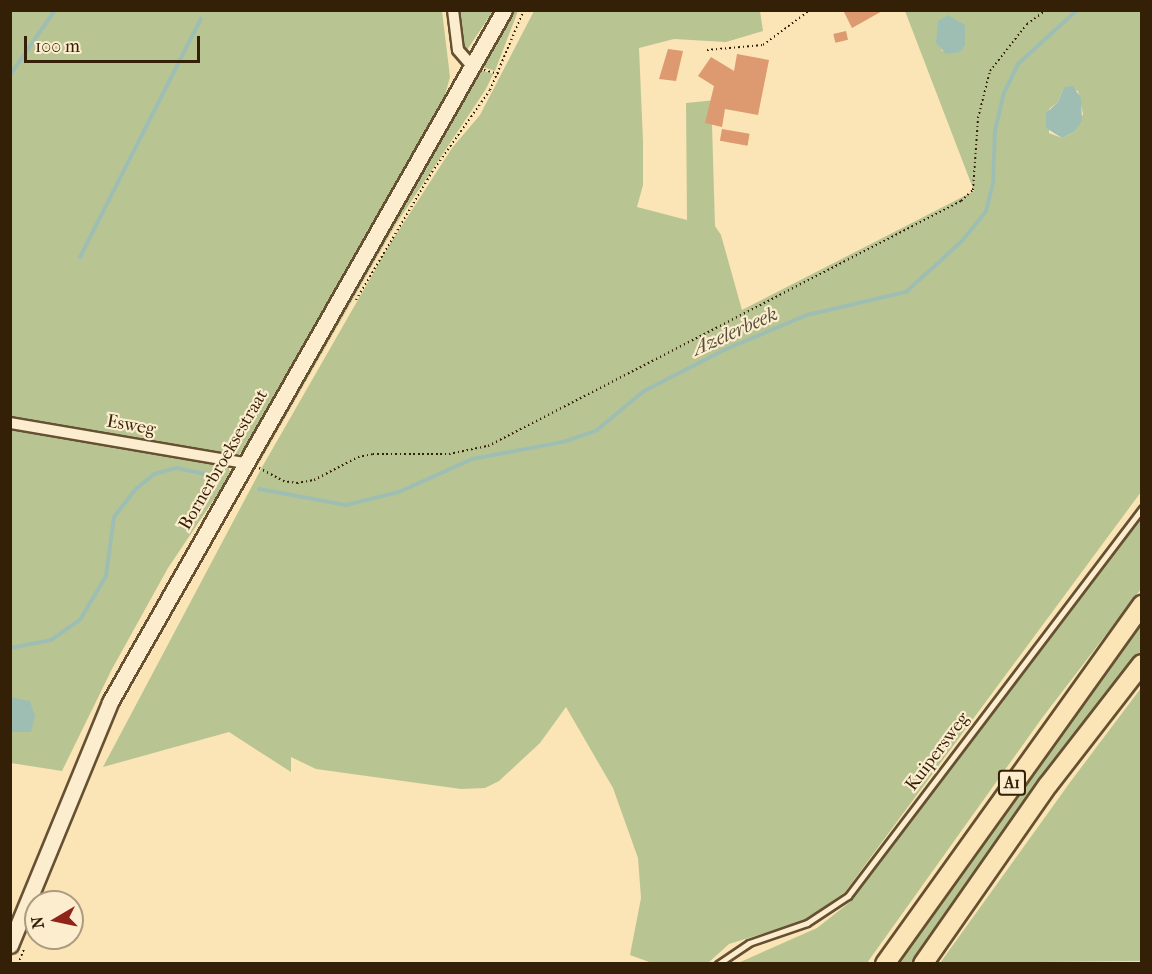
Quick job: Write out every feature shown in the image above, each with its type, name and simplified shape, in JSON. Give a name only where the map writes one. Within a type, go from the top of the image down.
[{"type":"highway","name":"A1","points":[[885,963],[1142,605]]},
{"type":"highway","name":"A1","points":[[923,963],[1047,785],[1142,664]]},
{"type":"main road","name":"Bornerbroeksestraat","points":[[10,945],[110,702],[252,465],[504,10]]},
{"type":"street","points":[[453,10],[458,50],[472,66]]},
{"type":"street","name":"Esweg","points":[[10,423],[252,465]]},
{"type":"lane","name":"Kuipersweg","points":[[718,963],[749,943],[807,923],[848,896],[1142,508]]},
{"type":"path","points":[[354,303],[432,172],[490,90],[524,10]]},
{"type":"path","points":[[707,50],[763,45],[810,10]]},
{"type":"path","points":[[252,465],[283,481],[297,483],[314,480],[358,457],[449,454],[488,446],[970,196],[975,181],[978,118],[990,71],[1027,24],[1046,10]]},
{"type":"path","name":"Bornerbroeksestraat","points":[[253,478],[252,465],[265,458]]},
{"type":"green space","points":[[10,11],[442,11],[450,77],[442,106],[247,448],[238,455],[11,420]]},
{"type":"green space","points":[[459,11],[493,11],[465,53]]},
{"type":"green space","points":[[511,11],[518,11],[495,71],[480,66]]},
{"type":"green space","points":[[534,11],[760,11],[763,31],[726,42],[674,39],[639,48],[643,185],[637,207],[687,220],[686,103],[716,100],[712,125],[715,226],[721,235],[742,310],[974,191],[905,11],[1141,11],[1141,492],[845,892],[804,921],[729,944],[708,963],[652,963],[630,955],[641,898],[638,858],[613,788],[566,707],[540,743],[499,781],[485,788],[461,789],[316,769],[291,757],[291,772],[229,732],[103,767],[261,469],[390,244],[452,148],[480,115]],"holes":[[[937,37],[960,52],[942,51]],[[1064,87],[1078,91],[1083,114],[1074,132],[1062,138],[1049,133],[1049,109],[1058,102]]]},
{"type":"green space","points":[[478,69],[493,74],[486,89],[396,224],[258,465],[252,463]]},
{"type":"green space","points":[[10,426],[198,457],[228,466],[231,474],[168,568],[112,669],[62,771],[11,763]]},
{"type":"green space","points":[[1141,519],[1141,589],[1042,718],[867,963],[738,963],[817,928],[850,902]]},
{"type":"green space","points":[[1141,624],[1141,651],[985,859],[912,963],[894,964],[1020,784]]},
{"type":"green space","points":[[1141,688],[1141,961],[940,963],[1071,781]]},
{"type":"water","points":[[948,15],[965,25],[965,45],[960,52],[946,54],[936,43],[938,21]]},
{"type":"water","points":[[1073,86],[1081,98],[1082,121],[1074,132],[1062,138],[1046,128],[1046,113],[1058,102],[1064,87]]},
{"type":"water","points":[[11,697],[30,701],[35,716],[31,732],[11,732]]},
{"type":"building","points":[[843,10],[884,10],[852,28]]},
{"type":"building","points":[[846,31],[848,40],[835,43],[833,34]]},
{"type":"building","points":[[668,49],[683,51],[676,81],[659,79]]},
{"type":"building","points":[[737,54],[769,60],[758,115],[725,109],[722,127],[705,123],[714,86],[698,76],[711,57],[734,71]]},
{"type":"building","points":[[722,129],[750,134],[747,146],[720,141]]},
{"type":"waterway","points":[[10,75],[55,10]]},
{"type":"waterway","name":"Azelerbeek","points":[[259,489],[346,505],[399,492],[472,459],[563,442],[597,430],[644,391],[724,350],[807,315],[906,292],[962,241],[986,211],[993,183],[995,131],[1004,93],[1018,64],[1077,10]]},
{"type":"waterway","points":[[80,257],[201,19]]},
{"type":"waterway","name":"Azelerbeek","points":[[10,648],[51,640],[80,620],[106,576],[114,517],[137,488],[154,474],[177,468],[218,477]]}]
